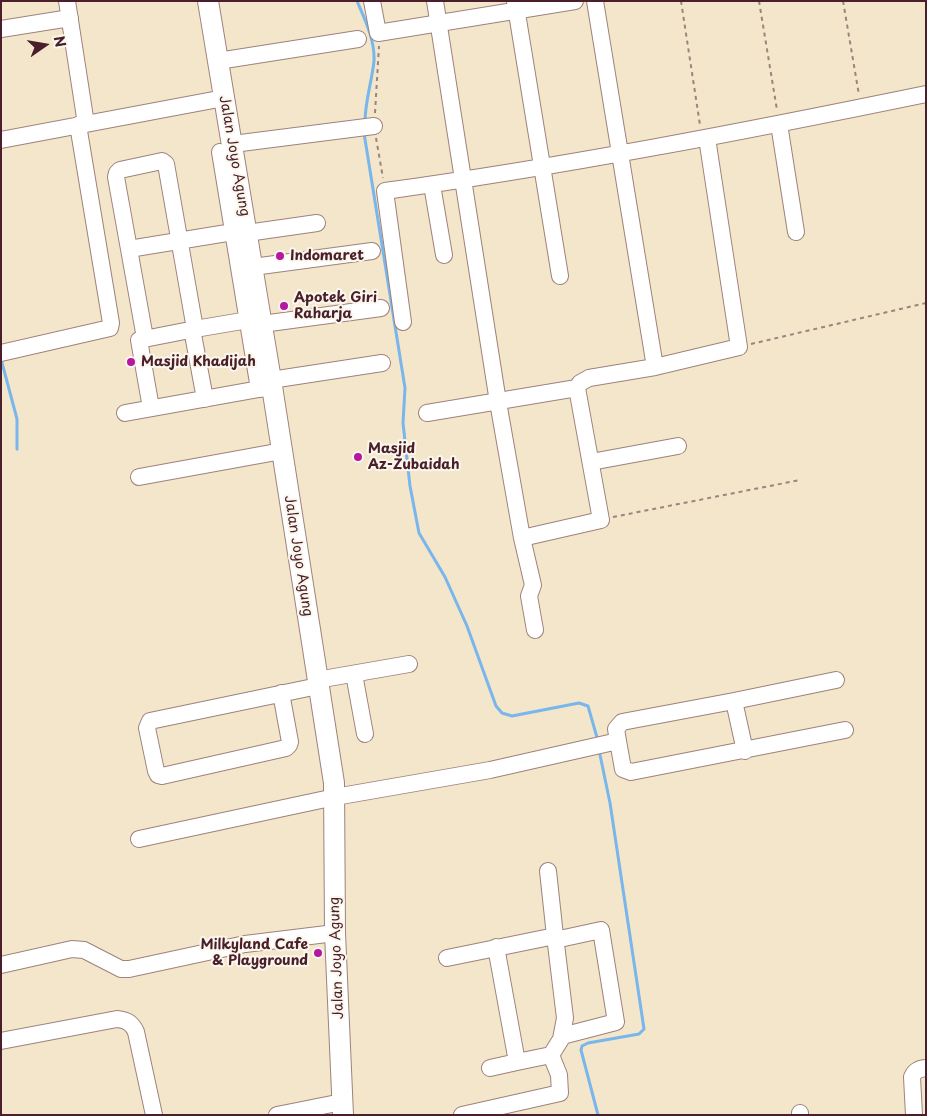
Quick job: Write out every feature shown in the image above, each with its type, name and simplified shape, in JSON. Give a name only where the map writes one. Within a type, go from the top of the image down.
[{"type":"main road","name":"Jalan Joyo Agung","points":[[208,1],[224,98],[226,148],[240,233],[253,268],[255,322],[282,451],[335,797],[335,933],[343,1108]]},
{"type":"street","points":[[372,1],[378,33],[439,24],[516,6],[575,1]]},
{"type":"street","points":[[435,1],[498,402],[522,538],[533,585],[529,596],[536,630]]},
{"type":"street","points":[[595,1],[655,367]]},
{"type":"street","points":[[516,6],[560,276]]},
{"type":"street","points":[[1,29],[69,9],[82,125],[111,323],[110,328],[3,353]]},
{"type":"street","points":[[218,61],[358,40]]},
{"type":"street","points":[[403,322],[385,191],[463,180],[705,138],[926,94]]},
{"type":"street","points":[[1,140],[224,98]]},
{"type":"street","points":[[779,124],[796,232]]},
{"type":"street","points":[[226,148],[368,127]]},
{"type":"street","points":[[522,538],[601,520],[577,388],[580,383],[589,378],[655,367],[739,347],[705,138]]},
{"type":"street","points":[[145,338],[116,178],[120,170],[162,162],[166,164],[205,399]]},
{"type":"street","points":[[432,185],[444,255]]},
{"type":"street","points":[[130,249],[179,240],[318,223]]},
{"type":"street","points":[[240,233],[255,322]]},
{"type":"street","points":[[253,268],[372,251]]},
{"type":"street","points":[[151,408],[139,340],[194,329],[381,308]]},
{"type":"street","points":[[125,413],[205,399],[382,363]]},
{"type":"street","points":[[427,413],[577,388]]},
{"type":"street","points":[[591,462],[678,446]]},
{"type":"street","points":[[140,477],[282,451]]},
{"type":"street","points":[[280,693],[290,742],[286,748],[162,776],[158,775],[147,728],[150,721],[280,693],[354,674],[409,664]]},
{"type":"street","points":[[354,674],[365,734]]},
{"type":"street","points":[[139,839],[335,797],[490,770],[604,743],[622,722],[836,680]]},
{"type":"street","points":[[734,701],[745,751]]},
{"type":"street","points":[[604,743],[624,769],[631,772],[845,730]]},
{"type":"street","points":[[490,1068],[551,1055],[558,1046],[562,1036],[565,1018],[548,871]]},
{"type":"street","points":[[447,958],[496,947],[601,930],[616,1022],[562,1036]]},
{"type":"street","points":[[1,965],[72,949],[84,950],[121,970],[245,944],[335,933]]},
{"type":"street","points":[[496,947],[517,1062]]},
{"type":"street","points":[[1,1041],[118,1019],[126,1020],[133,1025],[136,1032],[154,1115]]},
{"type":"street","points":[[462,1115],[560,1093],[559,1075],[551,1055]]},
{"type":"street","points":[[914,1115],[912,1077],[918,1069],[926,1068]]},
{"type":"street","points":[[277,1115],[343,1108]]},
{"type":"path","points":[[681,1],[705,138]]},
{"type":"path","points":[[759,1],[779,124]]},
{"type":"path","points":[[843,1],[861,107]]},
{"type":"path","points":[[739,347],[926,303]]},
{"type":"path","points":[[601,520],[800,480]]},
{"type":"waterway","points":[[357,1],[369,30],[374,53],[365,122]]},
{"type":"waterway","points":[[364,133],[405,388],[403,423],[410,486],[419,533],[445,577],[467,626],[496,706],[502,713],[512,716],[579,703],[588,706],[598,741]]},
{"type":"waterway","points":[[1,359],[17,419],[17,449]]},
{"type":"waterway","points":[[598,1115],[581,1050],[582,1046],[588,1043],[639,1034],[644,1029],[610,803],[599,750]]},
{"type":"place","name":"Indomaret","points":[[280,256]]},
{"type":"place","name":"Apotek Giri Raharja","points":[[284,306]]},
{"type":"place","name":"Masjid Khadijah","points":[[131,362]]},
{"type":"place","name":"Masjid Az-Zubaidah","points":[[358,457]]},
{"type":"place","name":"Milkyland Cafe & Playground","points":[[318,953]]}]
